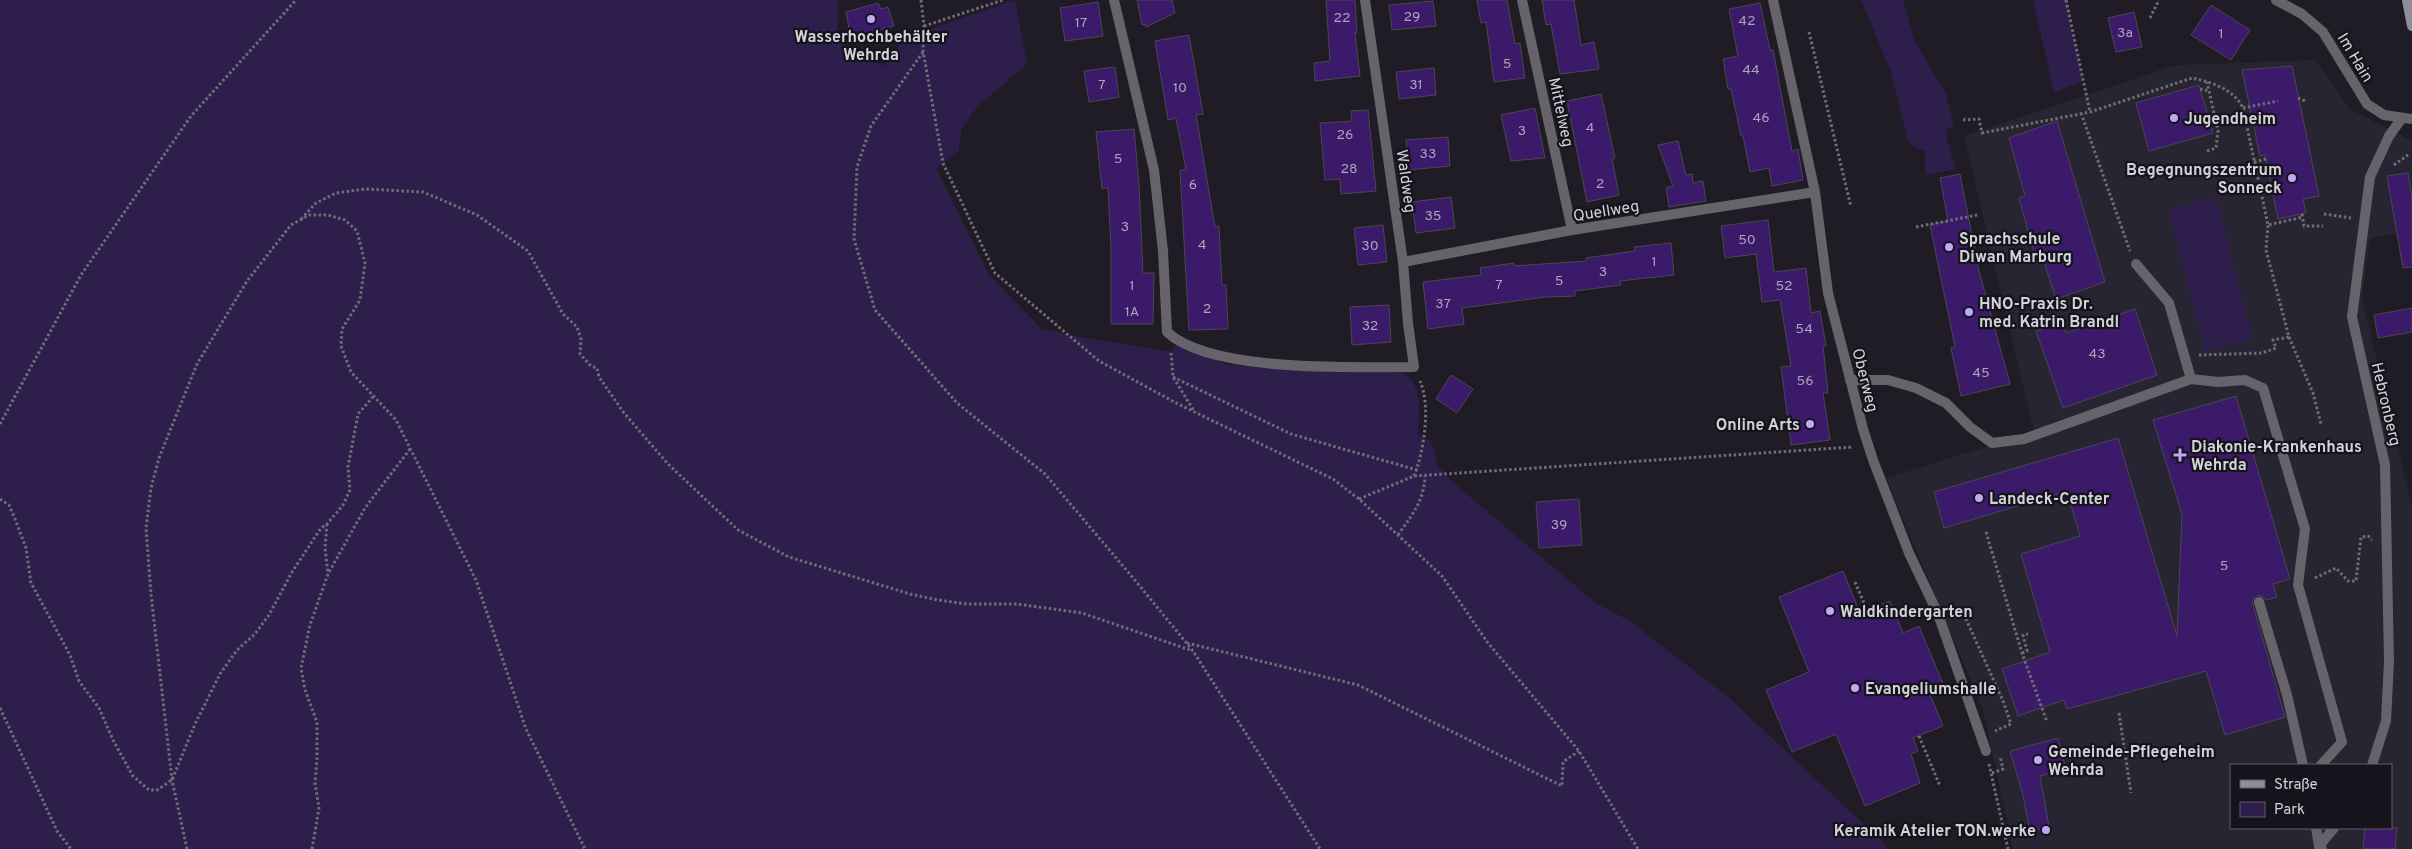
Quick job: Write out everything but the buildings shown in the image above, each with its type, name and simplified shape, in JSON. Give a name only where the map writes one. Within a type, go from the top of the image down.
[{"type":"main road","points":[[2407,0],[2412,26]]},
{"type":"street","points":[[1114,0],[1154,170],[1163,251],[1165,324],[1167,332],[1175,340],[1230,359],[1324,367],[1414,366]]},
{"type":"street","name":"Waldweg","points":[[1365,0],[1403,262],[1414,366]]},
{"type":"street","name":"Mittelweg","points":[[1522,0],[1572,230]]},
{"type":"street","name":"Oberweg","points":[[1773,0],[1815,192],[1828,293],[1850,380],[1869,446],[1909,552],[1938,614],[1986,751]]},
{"type":"street","name":"Im Hain","points":[[2276,0],[2302,14],[2323,32],[2367,104],[2384,115],[2407,118]]},
{"type":"street","name":"Hebronberg","points":[[2372,764],[2386,722],[2389,661],[2385,465],[2352,317],[2370,177],[2390,136],[2407,118]]},
{"type":"street","name":"Quellweg","points":[[1403,262],[1572,230],[1815,192]]},
{"type":"street","points":[[2136,264],[2169,303],[2191,380]]},
{"type":"street","points":[[1850,380],[1888,380],[1916,388],[1946,403],[1970,427],[1992,443],[2024,439],[2191,380],[2218,382],[2245,380],[2263,388],[2305,529],[2298,585],[2342,742],[2322,764]]},
{"type":"street","points":[[2259,602],[2287,695],[2303,764]]},
{"type":"street","points":[[2316,829],[2321,848]]},
{"type":"street","points":[[2321,848],[2333,829]]},
{"type":"path","points":[[0,424],[81,275],[191,116],[296,0]]},
{"type":"path","points":[[921,0],[924,26],[923,51],[943,163],[995,273],[1099,361],[1195,412],[1333,478],[1359,499],[1442,576],[1488,643],[1579,751],[1638,849]]},
{"type":"path","points":[[924,26],[1003,0]]},
{"type":"path","points":[[2066,0],[2090,112]]},
{"type":"path","points":[[2150,18],[2159,0]]},
{"type":"path","points":[[1809,32],[1851,207]]},
{"type":"path","points":[[923,51],[871,126],[857,167],[854,239],[875,310],[957,403],[1045,474],[1187,642],[1320,849]]},
{"type":"path","points":[[1963,120],[1979,119],[1982,133],[2090,112],[2192,78],[2207,81],[2221,87],[2239,101],[2243,108],[2268,225],[2266,250],[2289,337],[2313,393],[2321,424]]},
{"type":"path","points":[[2207,81],[2218,131],[2216,148],[2207,151]]},
{"type":"path","points":[[2200,89],[2210,92]]},
{"type":"path","points":[[2298,98],[2305,101]]},
{"type":"path","points":[[2243,108],[2278,101]]},
{"type":"path","points":[[2081,113],[2125,242],[2136,264]]},
{"type":"path","points":[[2254,162],[2266,159]]},
{"type":"path","points":[[299,221],[316,202],[336,193],[365,189],[424,192],[477,216],[507,235],[528,251],[560,308],[577,327],[581,339],[580,354],[591,366],[597,368],[599,378],[624,413],[668,464],[738,530],[789,557],[910,594],[929,598],[967,604],[1017,604],[1082,613],[1193,651]]},
{"type":"path","points":[[2324,214],[2345,217]]},
{"type":"path","points":[[187,849],[172,780],[146,528],[151,488],[159,458],[197,364],[248,281],[291,225],[309,215],[328,215],[344,220],[358,231],[365,263],[360,300],[342,329],[342,346],[351,372],[372,397],[396,420],[476,580],[526,729],[584,849]]},
{"type":"path","points":[[1916,227],[1977,215]]},
{"type":"path","points":[[2268,225],[2302,216],[2304,226],[2323,226]]},
{"type":"path","points":[[1170,335],[1173,377],[1195,412]]},
{"type":"path","points":[[2184,355],[2262,353],[2276,348],[2273,340],[2289,337]]},
{"type":"path","points":[[1414,366],[1423,387],[1425,409],[1422,453],[1414,476]]},
{"type":"path","points":[[1173,377],[1243,413],[1291,434],[1417,470]]},
{"type":"path","points":[[0,499],[9,505],[15,518],[26,548],[31,583],[70,655],[79,681],[99,708],[133,776],[149,790],[157,790],[172,780],[195,724],[220,674],[236,650],[255,634],[269,616],[292,572],[320,528],[327,524],[343,505],[350,490],[348,467],[358,414],[372,397]]},
{"type":"path","points":[[1359,499],[1414,476],[1869,446]]},
{"type":"path","points":[[312,849],[319,808],[315,783],[318,759],[317,722],[305,690],[301,668],[310,625],[328,574],[364,508],[410,449]]},
{"type":"path","points":[[1398,535],[1420,505],[1425,490],[1425,476]]},
{"type":"path","points":[[327,524],[325,548],[328,574]]},
{"type":"path","points":[[1986,532],[2022,653],[2047,722]]},
{"type":"path","points":[[2298,585],[2336,568],[2348,581],[2356,581],[2360,537],[2364,535],[2387,555]]},
{"type":"path","points":[[1855,582],[1867,610]]},
{"type":"path","points":[[1938,614],[1960,608],[2003,701],[2010,724]]},
{"type":"path","points":[[2022,653],[2027,651],[2023,635],[2028,634]]},
{"type":"path","points":[[1187,642],[1358,685],[1562,786],[1563,762],[1579,751]]},
{"type":"path","points":[[0,708],[57,831],[71,849]]},
{"type":"path","points":[[2119,713],[2131,793]]},
{"type":"path","points":[[1918,736],[1940,786]]},
{"type":"path","points":[[1986,751],[2008,849]]},
{"type":"shaded area","name":"Diakonie-Krankenhaus Wehrda","points":[[2315,60],[2350,109],[2412,141],[2412,231],[2370,238],[2362,299],[2412,507],[2412,849],[2013,849],[1983,710],[1886,478],[2034,432],[1964,136],[2175,65]]},
{"type":"green space","points":[[0,0],[840,0],[838,2],[837,40],[883,66],[915,26],[922,32],[1015,0],[1027,64],[977,107],[962,129],[958,152],[936,168],[989,275],[1041,328],[1085,338],[1172,352],[1176,345],[1228,365],[1324,372],[1402,373],[1409,377],[1414,384],[1419,400],[1418,435],[1431,441],[1438,466],[1456,485],[1597,604],[1628,620],[1726,695],[1885,844],[1886,849],[0,849]]},
{"type":"green space","points":[[1861,0],[1903,0],[1915,41],[1946,94],[1954,125],[1945,130],[1955,169],[1925,175],[1925,151],[1912,146],[1908,140],[1890,69]]},
{"type":"green space","points":[[2033,0],[2066,0],[2083,81],[2054,93]]},
{"type":"green space","points":[[2216,197],[2253,339],[2205,351],[2168,209]]},
{"type":"place","name":"Wasserhochbehälter Wehrda","points":[[871,19]]},
{"type":"place","name":"Jugendheim","points":[[2174,118]]},
{"type":"place","name":"Begegnungszentrum Sonneck","points":[[2292,178]]},
{"type":"place","name":"Sprachschule Diwan Marburg","points":[[1949,247]]},
{"type":"place","name":"HNO-Praxis Dr. med. Katrin Brandl","points":[[1969,312]]},
{"type":"place","name":"Online Arts","points":[[1810,424]]},
{"type":"place","name":"Diakonie-Krankenhaus Wehrda","points":[[2180,455]]},
{"type":"place","name":"Landeck-Center","points":[[1979,498]]},
{"type":"place","name":"Waldkindergarten","points":[[1830,611]]},
{"type":"place","name":"Evangeliumshalle","points":[[1855,688]]},
{"type":"place","name":"Gemeinde-Pflegeheim Wehrda","points":[[2038,760]]},
{"type":"place","name":"Keramik Atelier TON.werke","points":[[2046,830]]}]
